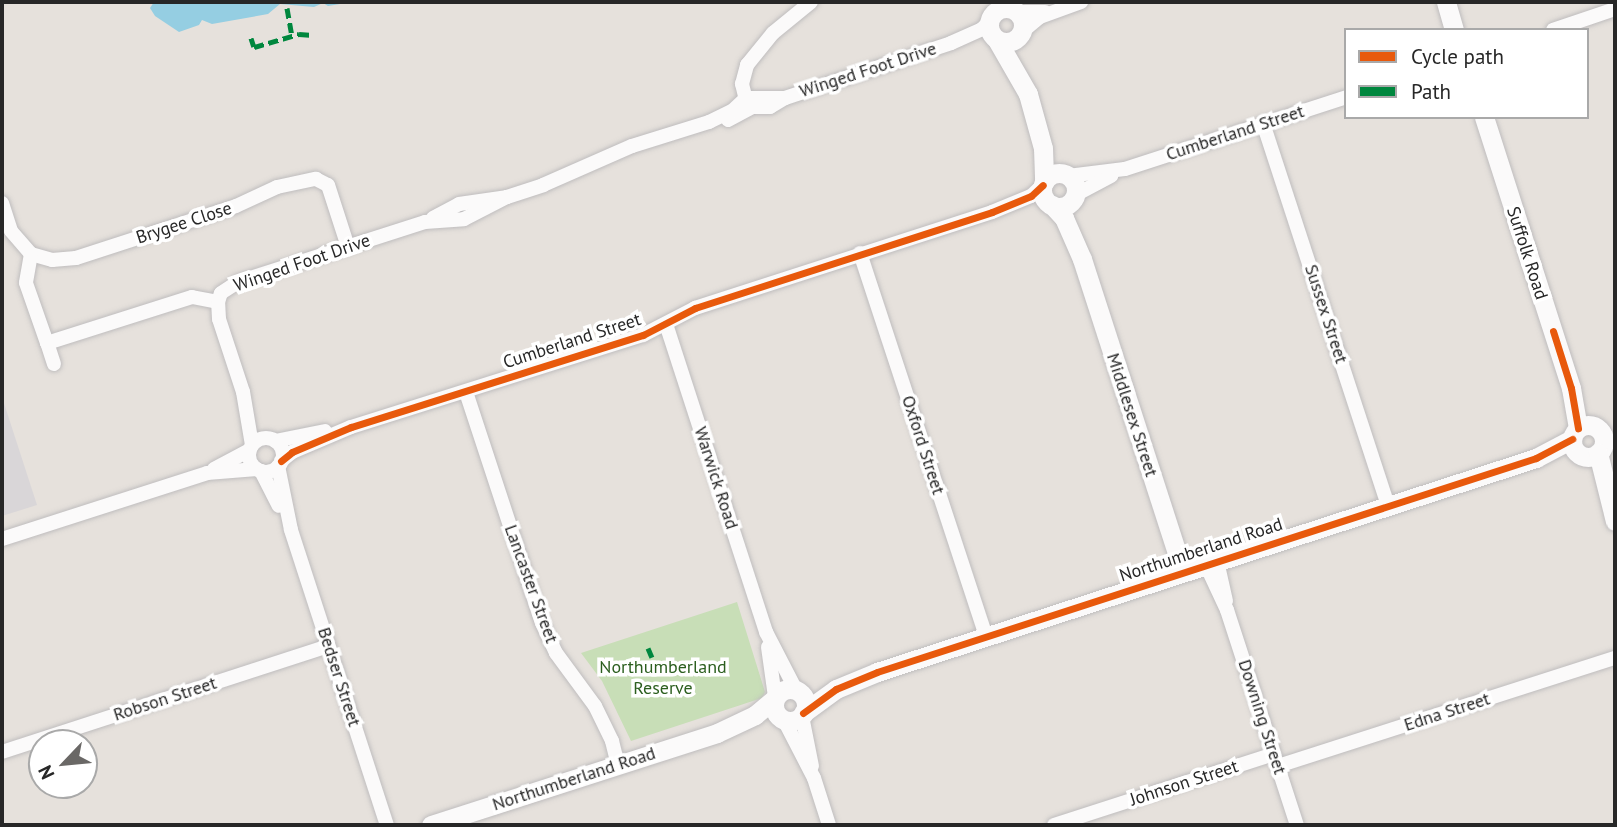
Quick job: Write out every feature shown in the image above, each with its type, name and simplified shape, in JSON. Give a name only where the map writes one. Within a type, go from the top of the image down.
[{"type":"street","points":[[747,103],[742,76],[747,65],[773,33],[811,2]]},
{"type":"street","points":[[993,24],[1009,42],[1053,11],[1081,2]]},
{"type":"street","points":[[1446,2],[1454,27]]},
{"type":"street","points":[[1028,94],[993,24],[999,10],[1012,8],[1053,11]]},
{"type":"street","points":[[1012,8],[1022,20],[1020,34],[1028,94],[1046,165],[1043,195],[1050,205],[1060,207],[1073,198],[1075,184],[1065,175],[1038,127]]},
{"type":"street","points":[[1559,28],[1615,9]]},
{"type":"street","name":"Winged Foot Drive","points":[[47,343],[192,297],[218,302],[221,293],[238,282],[425,222],[459,204],[507,197],[553,181],[632,146],[709,121],[747,103],[785,98],[951,43],[993,24]]},
{"type":"street","name":"Cumberland Street","points":[[1073,198],[1125,169],[1344,98]]},
{"type":"street","name":"Suffolk Road","points":[[1485,119],[1571,388],[1594,439],[1615,521]]},
{"type":"street","name":"Sussex Street","points":[[1263,123],[1388,506]]},
{"type":"street","name":"Cumberland Street","points":[[1065,175],[1125,169]]},
{"type":"street","points":[[1043,183],[1052,175],[1065,175]]},
{"type":"street","name":"Brygee Close","points":[[32,254],[52,260],[76,258],[236,206],[277,187],[316,179],[328,185],[348,247]]},
{"type":"street","name":"Cumberland Street","points":[[280,464],[292,452],[351,427],[643,335],[695,308],[992,212],[1031,195],[1043,183]]},
{"type":"street","name":"Middlesex Street","points":[[1073,198],[1082,259]]},
{"type":"street","points":[[2,203],[11,231],[32,254],[26,283],[54,364]]},
{"type":"street","name":"Cumberland Street","points":[[992,212],[1050,205]]},
{"type":"street","name":"Middlesex Street","points":[[1050,205],[1064,218],[1082,259],[1183,572]]},
{"type":"street","name":"Oxford Street","points":[[860,253],[986,636]]},
{"type":"street","points":[[218,302],[219,319],[243,392],[251,448],[250,461],[259,470]]},
{"type":"street","name":"Warwick Road","points":[[666,324],[766,632],[797,691]]},
{"type":"street","name":"Lancaster Street","points":[[466,391],[542,623],[556,653],[604,722],[618,765]]},
{"type":"street","points":[[207,473],[270,471],[280,464],[282,450],[272,439],[243,392]]},
{"type":"street","name":"Cumberland Street","points":[[272,439],[351,427]]},
{"type":"street","points":[[2,539],[207,473],[251,448],[259,439],[272,439]]},
{"type":"street","name":"Northumberland Road","points":[[431,825],[717,733],[793,717],[836,689],[877,672],[1594,439]]},
{"type":"street","name":"Bedser Street","points":[[280,464],[291,530],[387,825]]},
{"type":"street","name":"Bedser Street","points":[[259,470],[291,530]]},
{"type":"street","name":"Downing Street","points":[[1212,563],[1297,825]]},
{"type":"street","name":"Warwick Road","points":[[766,632],[775,698]]},
{"type":"street","name":"Robson Street","points":[[2,752],[328,646]]},
{"type":"street","name":"Edna Street","points":[[1276,760],[1615,658]]},
{"type":"street","name":"Northumberland Road","points":[[797,691],[877,672]]},
{"type":"street","points":[[793,717],[805,699],[797,691],[782,690],[775,698],[774,708],[793,717],[829,825]]},
{"type":"street","name":"Northumberland Road","points":[[717,733],[755,715],[775,698]]},
{"type":"street","name":"Johnson Street","points":[[1054,825],[1276,760]]},
{"type":"shaded area","points":[[2,397],[37,505],[2,516]]},
{"type":"green space","name":"Northumberland Reserve","points":[[737,602],[765,692],[762,698],[631,741],[602,681],[581,653]]},
{"type":"water","points":[[154,2],[352,2],[328,6],[323,3],[314,7],[280,4],[268,14],[212,24],[202,20],[199,25],[179,32],[155,16],[150,8]]},
{"type":"marked path","points":[[287,8],[292,37]]},
{"type":"marked path","points":[[251,38],[254,47],[299,34],[313,35]]},
{"type":"marked path","points":[[648,648],[653,660]]},
{"type":"cycle path","points":[[281,461],[292,452],[351,427],[643,335],[695,308],[992,212],[1031,196],[1043,185]]},
{"type":"cycle path","points":[[1553,331],[1571,388],[1578,428]]},
{"type":"cycle path","points":[[803,713],[836,689],[877,672],[1536,458],[1572,439]]}]
